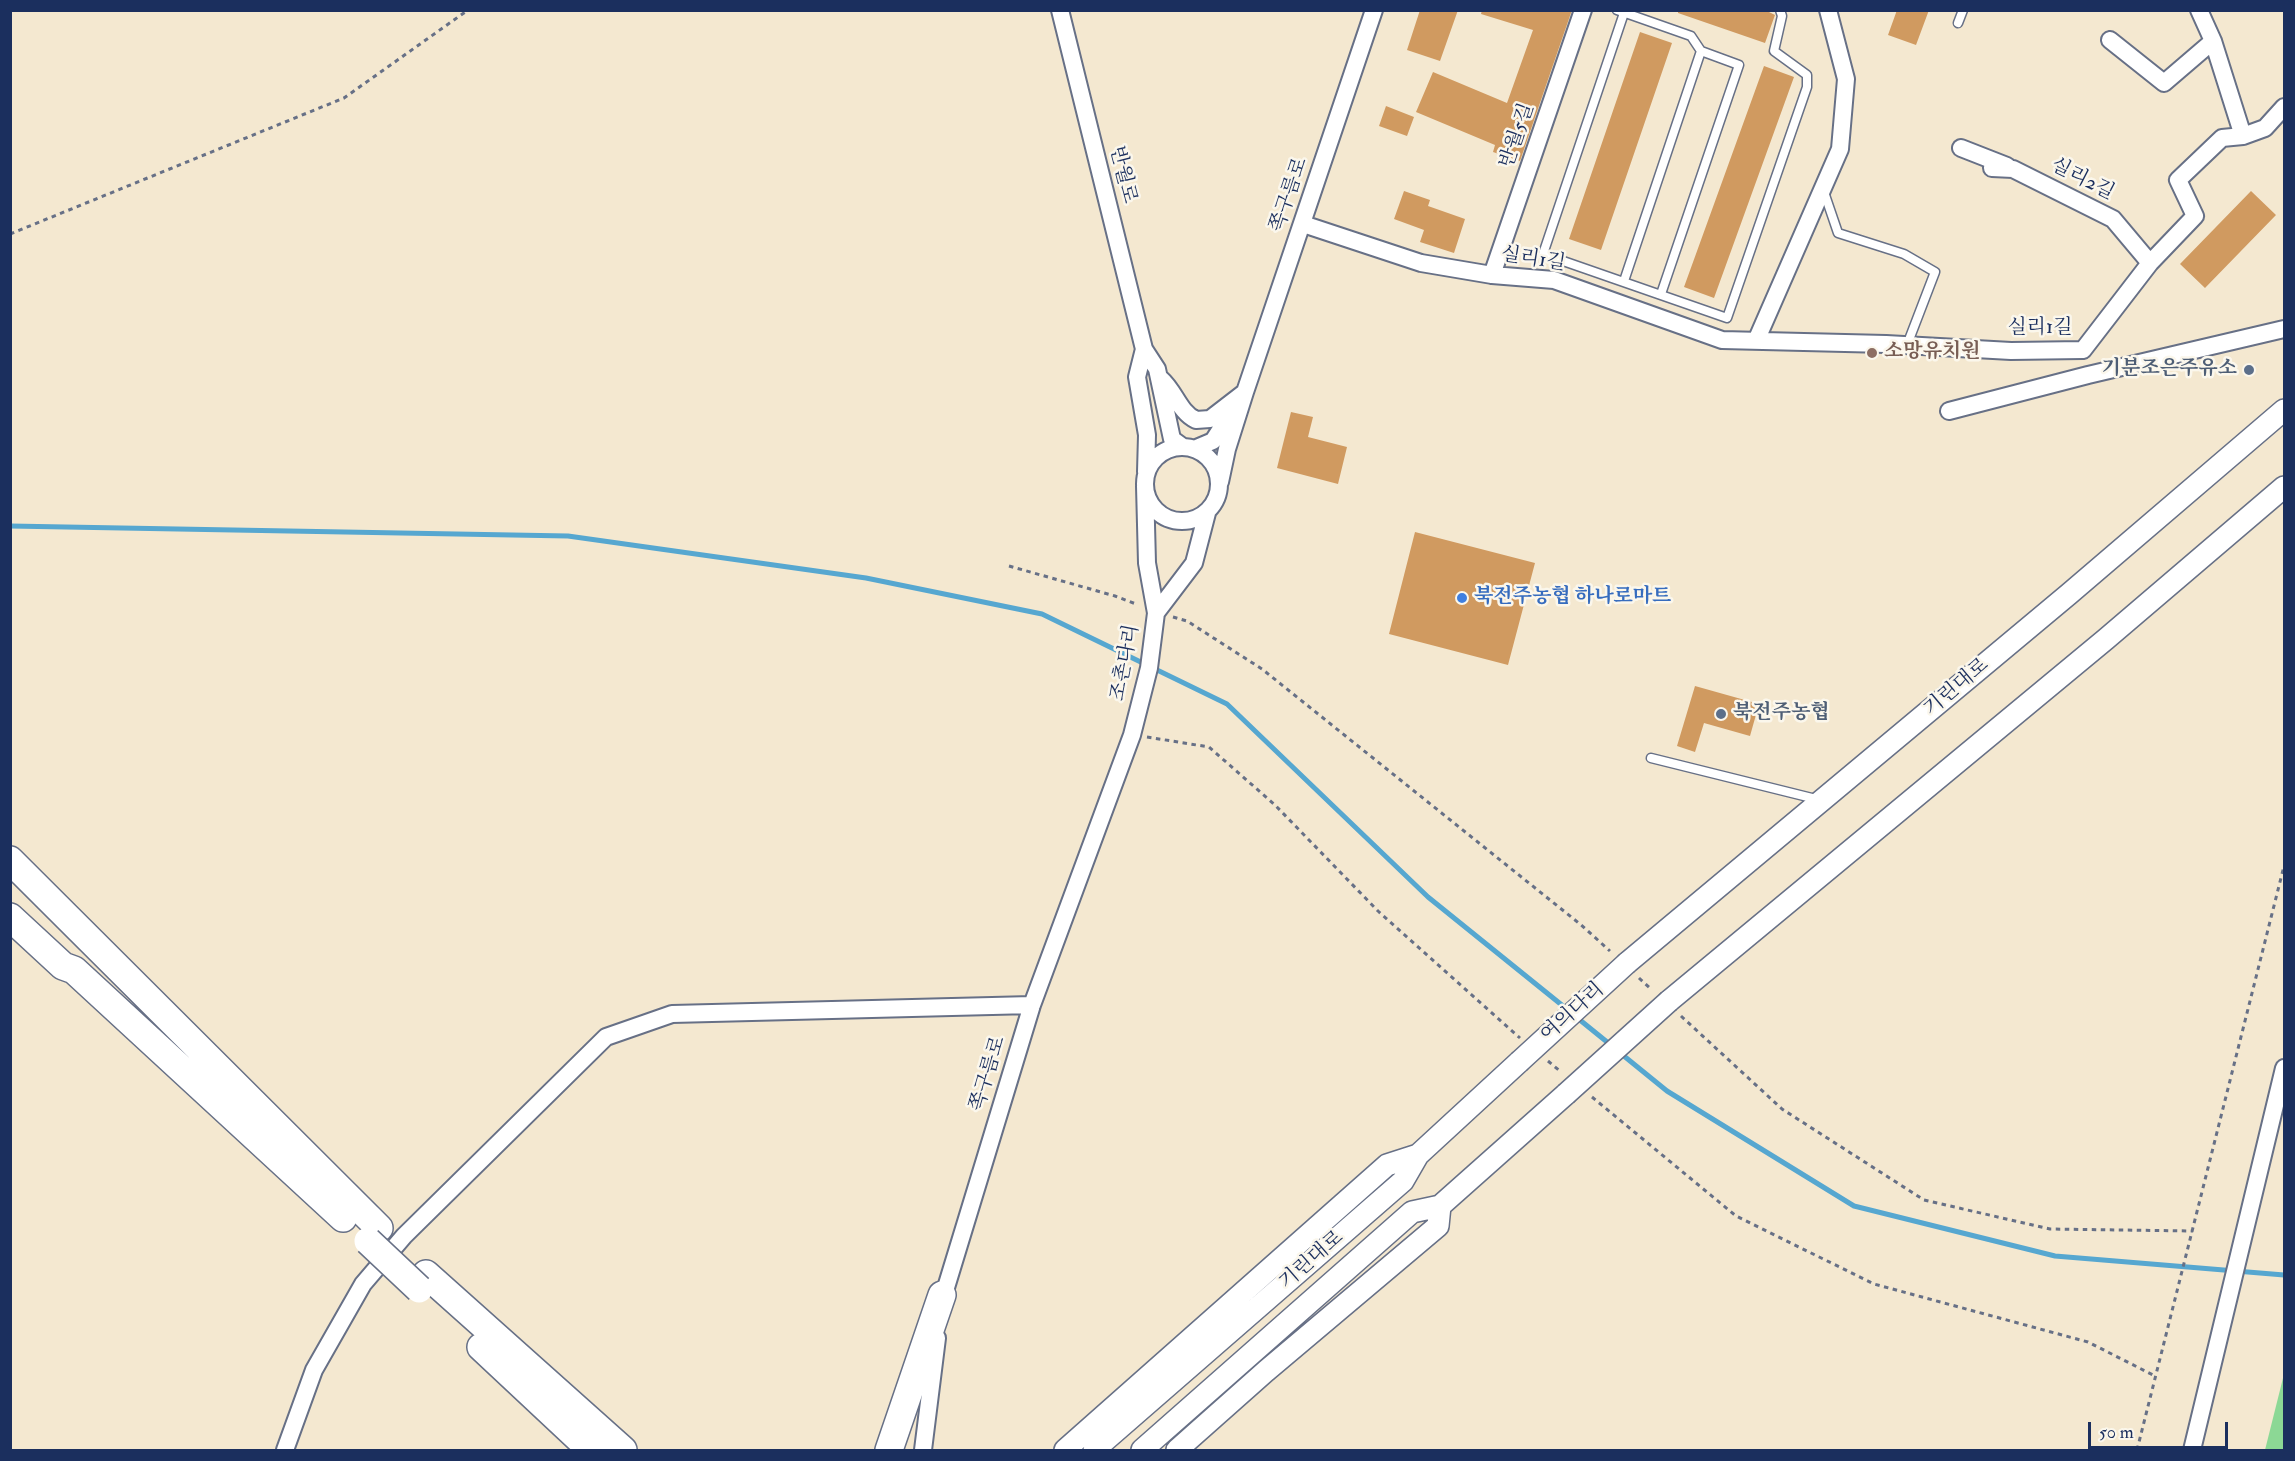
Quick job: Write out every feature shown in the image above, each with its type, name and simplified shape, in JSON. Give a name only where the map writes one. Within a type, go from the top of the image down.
[{"type":"main road","points":[[12,863],[373,1235]]},
{"type":"main road","points":[[10,899],[74,960],[74,970]]},
{"type":"main road","points":[[10,917],[63,966],[74,970],[373,1235],[591,1450]]},
{"type":"main road","points":[[422,1281],[623,1450]]},
{"type":"main road","points":[[889,1450],[942,1295]]},
{"type":"street","name":"반월로","points":[[1060,10],[1144,349]]},
{"type":"street","name":"쪽구름로","points":[[1245,392],[1374,10]]},
{"type":"street","name":"반월5길","points":[[1492,275],[1583,10]]},
{"type":"street","points":[[1756,341],[1839,150],[1846,79],[1828,10]]},
{"type":"street","points":[[2199,10],[2213,41],[2243,135]]},
{"type":"street","points":[[2110,40],[2164,83],[2213,41]]},
{"type":"street","points":[[2083,350],[2150,263],[2195,216],[2178,180],[2222,138],[2243,135],[2265,128],[2284,107]]},
{"type":"street","name":"실리2길","points":[[1961,148],[2013,169],[2113,219],[2150,263]]},
{"type":"street","name":"실리2길","points":[[1992,168],[2013,169]]},
{"type":"street","name":"실리1길","points":[[1303,224],[1421,263],[1492,275],[1554,280],[1722,340],[1907,345],[2011,351],[2083,350],[2088,375]]},
{"type":"street","points":[[1949,411],[2088,375],[2284,329]]},
{"type":"street","points":[[1144,349],[1157,369],[1172,439],[1204,454],[1212,462],[1220,482]]},
{"type":"street","points":[[1144,349],[1137,377],[1147,435],[1145,480],[1147,563],[1156,613]]},
{"type":"street","points":[[1159,377],[1170,387],[1184,412],[1196,420],[1210,419],[1245,392]]},
{"type":"street","points":[[1245,392],[1227,449],[1215,504],[1198,519],[1187,522],[1163,517],[1147,498],[1145,480],[1151,463],[1171,448],[1189,448],[1213,441],[1245,392]]},
{"type":"street","name":"기린대로","points":[[1625,964],[1823,800],[2284,410]]},
{"type":"street","points":[[1572,1087],[1668,1003],[2097,647],[2284,487]]},
{"type":"street","points":[[1156,613],[1194,563],[1207,513]]},
{"type":"street","name":"조촌다리","points":[[1134,728],[1149,668],[1156,613]]},
{"type":"street","name":"쪽구름로","points":[[922,1450],[942,1295],[1032,1005],[1134,728]]},
{"type":"street","name":"여의다리","points":[[1519,1062],[1625,964]]},
{"type":"street","points":[[285,1450],[314,1370],[363,1284],[404,1236],[606,1037],[672,1014],[1032,1005]]},
{"type":"street","name":"기린대로","points":[[1094,1450],[1403,1181],[1418,1155],[1519,1062]]},
{"type":"street","points":[[2192,1450],[2284,1068]]},
{"type":"street","name":"기린대로","points":[[1142,1450],[1412,1212],[1440,1206],[1572,1087]]},
{"type":"street","points":[[1065,1450],[1387,1165],[1418,1155]]},
{"type":"street","points":[[1177,1450],[1266,1371],[1438,1226],[1440,1206]]},
{"type":"lane","points":[[1661,294],[1739,65],[1701,51],[1691,36],[1622,11],[1543,254],[1727,318],[1807,87],[1807,75],[1774,51],[1782,16],[1780,10]]},
{"type":"lane","points":[[1958,23],[1963,10]]},
{"type":"lane","points":[[1624,281],[1701,51]]},
{"type":"lane","points":[[1823,188],[1838,233],[1904,254],[1935,272],[1907,345]]},
{"type":"lane","points":[[1651,758],[1823,800]]},
{"type":"path","points":[[10,234],[344,98],[468,10]]},
{"type":"path","points":[[1009,566],[1115,596],[1156,613],[1187,621],[1262,669],[1580,924],[1782,1109],[1924,1200],[2050,1229],[2193,1231]]},
{"type":"path","points":[[1134,728],[1209,747],[1275,805],[1378,911],[1520,1038]]},
{"type":"path","points":[[2137,1450],[2284,866]]},
{"type":"path","points":[[1547,1060],[1572,1087],[1736,1215],[1874,1284],[2088,1342],[2155,1376]]},
{"type":"green space","points":[[2284,1374],[2284,1450],[2265,1450]]},
{"type":"building","points":[[1420,10],[1458,10],[1440,61],[1407,50]]},
{"type":"building","points":[[1482,10],[1572,10],[1520,161],[1493,152],[1495,145],[1416,112],[1433,72],[1507,103],[1533,30],[1481,14]]},
{"type":"building","points":[[1678,10],[1765,10],[1775,15],[1765,43],[1678,13]]},
{"type":"building","points":[[1897,10],[1929,10],[1916,45],[1888,35]]},
{"type":"building","points":[[1640,32],[1672,43],[1601,250],[1569,239]]},
{"type":"building","points":[[1764,66],[1794,77],[1714,298],[1684,287]]},
{"type":"building","points":[[1386,106],[1414,117],[1407,136],[1379,126]]},
{"type":"building","points":[[1404,191],[1430,200],[1428,206],[1465,219],[1454,253],[1420,242],[1424,230],[1394,219]]},
{"type":"building","points":[[2251,191],[2276,215],[2205,288],[2180,264]]},
{"type":"building","points":[[1291,412],[1313,417],[1308,437],[1347,447],[1338,484],[1277,468]]},
{"type":"building","name":"북전주농협 하나로마트","points":[[1415,532],[1535,563],[1508,665],[1389,634]]},
{"type":"building","name":"북전주농협","points":[[1695,686],[1759,704],[1750,736],[1704,723],[1695,752],[1677,746]]},
{"type":"waterway","points":[[10,526],[568,536],[866,578],[1042,614],[1227,704],[1428,897],[1568,1010]]},
{"type":"waterway","points":[[1575,1016],[1612,1046]]},
{"type":"waterway","points":[[1619,1052],[1667,1091],[1854,1206],[2055,1256],[2284,1275]]},
{"type":"place","name":"소망유치원","points":[[1872,353]]},
{"type":"place","name":"기분조은주유소","points":[[2249,370]]},
{"type":"place","name":"북전주농협 하나로마트","points":[[1462,598]]},
{"type":"place","name":"북전주농협","points":[[1721,714]]}]
